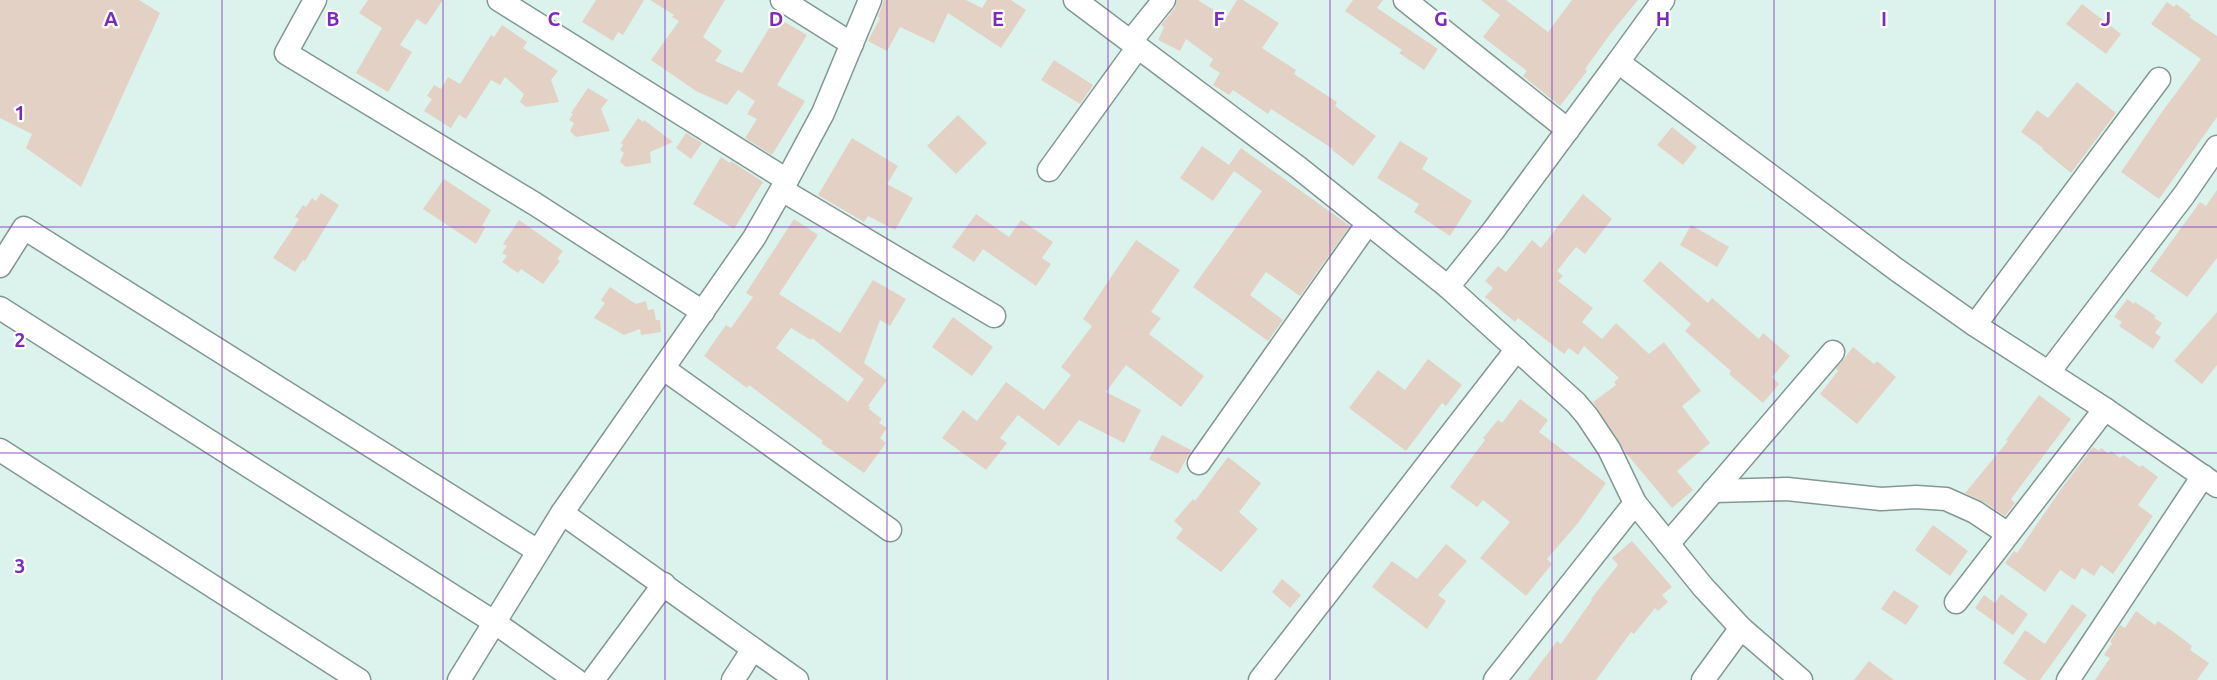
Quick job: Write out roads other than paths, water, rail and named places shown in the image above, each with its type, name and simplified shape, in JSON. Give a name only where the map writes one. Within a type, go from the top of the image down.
[{"type":"street","points":[[315,0],[286,53],[525,198],[704,312]]},
{"type":"street","points":[[499,0],[785,185],[994,316]]},
{"type":"street","points":[[782,0],[852,44]]},
{"type":"street","points":[[459,680],[562,513],[754,238],[823,113],[870,0]]},
{"type":"street","points":[[1075,0],[1290,160],[1448,287],[1576,402],[1609,449],[1635,503],[1668,544],[1741,628],[1801,680]]},
{"type":"street","points":[[1049,170],[1164,0]]},
{"type":"street","points":[[1405,0],[1568,130]]},
{"type":"street","points":[[1448,287],[1488,238],[1663,0]]},
{"type":"street","points":[[1618,62],[1897,270],[1975,325],[2105,409],[2210,481],[2068,680]]},
{"type":"street","points":[[1975,325],[2159,79]]},
{"type":"street","points":[[2049,372],[2184,195],[2217,147]]},
{"type":"street","points":[[1199,463],[1368,223]]},
{"type":"street","points":[[0,266],[24,228],[538,551]]},
{"type":"street","points":[[0,308],[494,622],[576,680]]},
{"type":"street","points":[[1260,680],[1517,350]]},
{"type":"street","points":[[1668,544],[1833,351]]},
{"type":"street","points":[[664,369],[890,530]]},
{"type":"street","points":[[1956,602],[2105,409]]},
{"type":"street","points":[[0,450],[359,680]]},
{"type":"street","points":[[1713,491],[1787,489],[1881,499],[1946,499],[1975,512],[2008,534]]},
{"type":"street","points":[[1495,680],[1635,503]]},
{"type":"street","points":[[562,513],[797,680]]},
{"type":"street","points":[[593,680],[664,584]]},
{"type":"street","points":[[1703,680],[1741,628]]},
{"type":"street","points":[[733,680],[753,649]]}]
